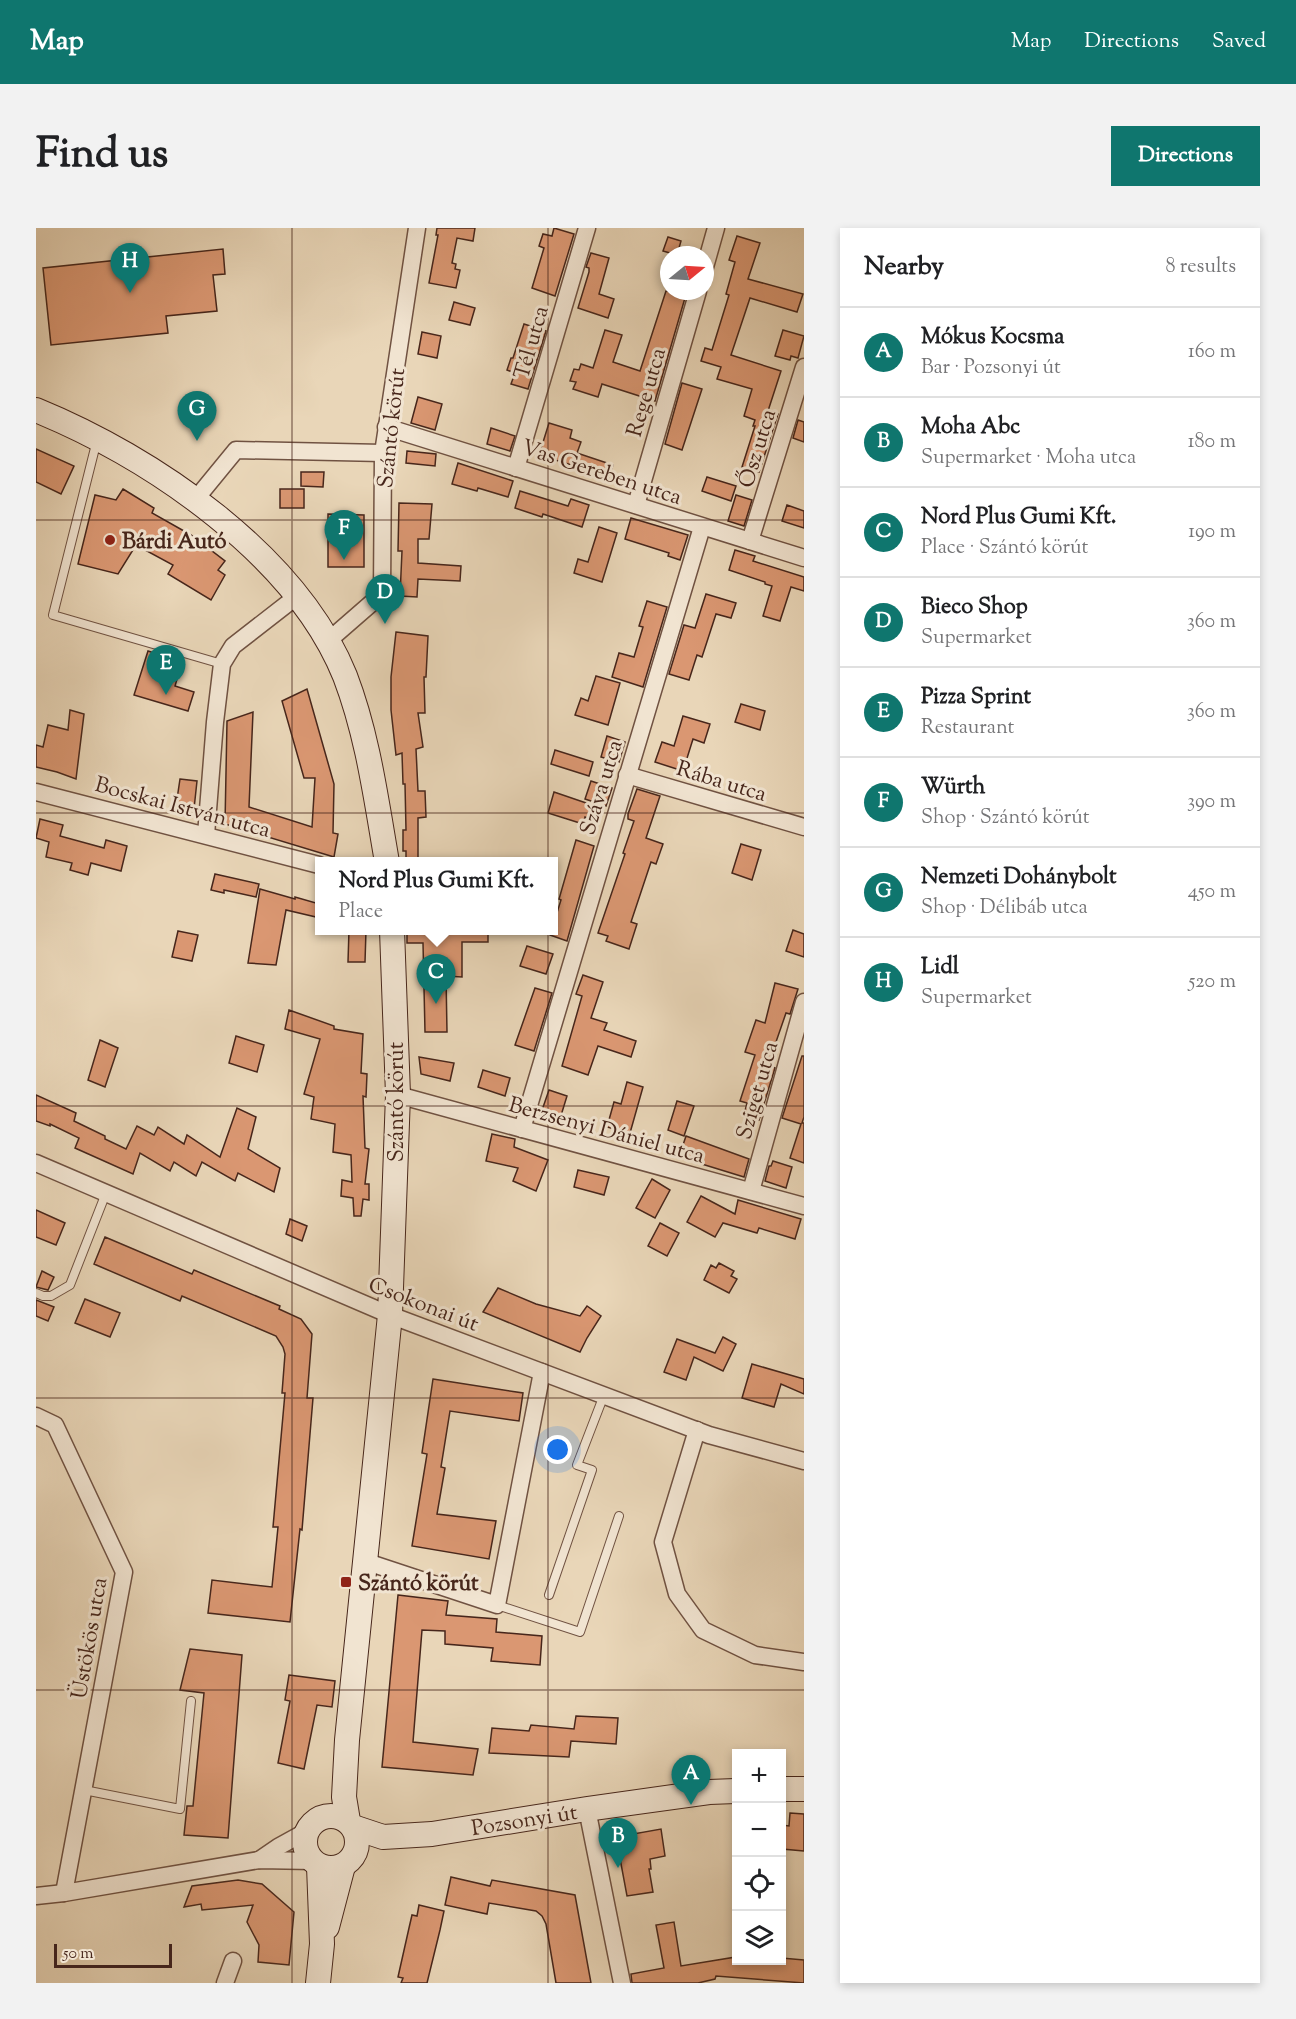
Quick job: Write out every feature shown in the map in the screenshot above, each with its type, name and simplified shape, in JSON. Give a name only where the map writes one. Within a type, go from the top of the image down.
[{"type":"street","name":"Szántó körút","points":[[327,641],[382,594],[382,453],[417,228]]},
{"type":"street","name":"Tél utca","points":[[516,468],[587,228]]},
{"type":"street","points":[[711,246],[716,228]]},
{"type":"street","name":"Rege utca","points":[[636,506],[695,300]]},
{"type":"street","name":"Ősz utca","points":[[750,541],[804,368]]},
{"type":"street","points":[[36,410],[129,456],[218,516],[260,554],[296,597],[327,641],[344,676],[363,728],[386,857]]},
{"type":"street","name":"Vas Gereben utca","points":[[386,427],[804,558]]},
{"type":"street","points":[[195,500],[236,450],[382,453]]},
{"type":"street","name":"Száva utca","points":[[522,1129],[702,527]]},
{"type":"street","points":[[206,835],[222,664],[233,646],[296,597]]},
{"type":"street","name":"Rába utca","points":[[627,775],[804,827]]},
{"type":"street","name":"Bocskai István utca","points":[[36,792],[315,864]]},
{"type":"street","name":"Szántó körút","points":[[351,1824],[344,1797],[347,1740],[390,1315],[398,1095],[393,935]]},
{"type":"street","name":"Sziget utca","points":[[751,1191],[804,1002]]},
{"type":"street","name":"Berzsenyi Dániel utca","points":[[398,1095],[804,1206]]},
{"type":"street","name":"Csokonai út","points":[[36,1163],[390,1315],[697,1430],[804,1461]]},
{"type":"street","points":[[364,1561],[497,1605],[542,1372]]},
{"type":"street","name":"Üstökös utca","points":[[36,1416],[55,1425],[124,1572],[64,1893]]},
{"type":"street","points":[[697,1430],[663,1542],[677,1594],[703,1629],[755,1655],[804,1662]]},
{"type":"street","name":"Szántó körút","points":[[312,1825],[328,1795],[347,1740]]},
{"type":"street","points":[[786,1789],[804,1789]]},
{"type":"street","name":"Pozsonyi út","points":[[351,1824],[383,1837],[432,1834],[587,1809],[710,1792],[732,1791]]},
{"type":"street","points":[[587,1809],[622,1983]]},
{"type":"street","points":[[259,1860],[312,1825],[334,1815],[351,1824],[358,1841],[356,1851],[347,1863],[335,1898],[322,1944],[318,1983]]},
{"type":"street","points":[[312,1825],[305,1848],[316,1863],[322,1944]]},
{"type":"street","points":[[36,1896],[259,1860],[316,1863],[334,1869],[347,1863],[383,1837]]},
{"type":"street","points":[[335,1898],[383,1837]]},
{"type":"street","points":[[225,1983],[233,1961]]},
{"type":"lane","points":[[97,440],[53,615],[222,664]]},
{"type":"lane","points":[[36,1293],[51,1296],[70,1285],[106,1193]]},
{"type":"lane","points":[[549,1595],[592,1470],[578,1465],[604,1395]]},
{"type":"lane","points":[[497,1605],[580,1632],[619,1516]]},
{"type":"lane","points":[[84,1790],[180,1809],[191,1701]]},
{"type":"building","points":[[437,228],[475,228],[473,241],[457,238],[452,263],[456,264],[455,269],[460,270],[456,288],[429,283],[438,235],[436,235]]},
{"type":"building","points":[[554,228],[574,234],[555,296],[532,288],[544,248],[539,246],[543,234],[552,236]]},
{"type":"building","points":[[737,236],[760,243],[748,279],[803,294],[797,312],[750,298],[731,355],[781,371],[768,411],[778,414],[759,472],[742,467],[755,426],[753,426],[755,420],[744,416],[752,389],[717,379],[721,367],[701,361],[705,348],[712,350],[729,295],[726,294],[735,262],[729,260]]},
{"type":"building","points":[[668,237],[681,241],[680,246],[665,246]]},
{"type":"building","points":[[223,249],[225,274],[213,275],[217,311],[166,316],[168,333],[51,345],[43,268]]},
{"type":"building","points":[[591,253],[609,258],[599,294],[614,299],[608,318],[578,308],[589,272],[589,268],[586,267]]},
{"type":"building","points":[[663,300],[684,300],[655,401],[602,384],[598,397],[573,389],[576,382],[570,381],[574,369],[579,370],[581,364],[593,368],[605,330],[622,335],[613,362],[640,371]]},
{"type":"building","points":[[454,302],[475,308],[470,325],[449,320]]},
{"type":"building","points":[[524,324],[546,331],[528,389],[511,384],[515,373],[507,370]]},
{"type":"building","points":[[783,330],[804,336],[798,358],[791,356],[790,360],[775,356]]},
{"type":"building","points":[[422,332],[441,336],[437,358],[418,354]]},
{"type":"building","points":[[682,383],[702,389],[682,450],[665,444]]},
{"type":"building","points":[[418,397],[442,404],[435,430],[411,423]]},
{"type":"building","points":[[798,420],[804,422],[804,442],[793,438]]},
{"type":"building","points":[[549,423],[572,430],[570,438],[581,442],[577,453],[613,465],[608,481],[586,474],[588,470],[539,455]]},
{"type":"building","points":[[491,428],[515,436],[510,451],[487,444]]},
{"type":"building","points":[[36,449],[74,466],[61,494],[36,482]]},
{"type":"building","points":[[407,451],[436,454],[435,466],[406,463]]},
{"type":"building","points":[[458,463],[513,481],[508,497],[478,488],[477,491],[452,484]]},
{"type":"building","points":[[301,472],[324,472],[323,487],[301,486]]},
{"type":"building","points":[[707,477],[736,486],[731,501],[702,491]]},
{"type":"building","points":[[123,489],[154,508],[152,513],[191,535],[225,561],[218,570],[225,575],[211,600],[168,574],[173,565],[136,545],[118,574],[78,564],[95,495],[116,500]]},
{"type":"building","points":[[280,489],[304,489],[304,508],[280,508]]},
{"type":"building","points":[[520,491],[568,506],[571,499],[589,505],[582,527],[543,514],[542,517],[515,508]]},
{"type":"building","points":[[736,495],[752,500],[744,526],[728,521]]},
{"type":"building","points":[[399,503],[432,504],[429,539],[418,539],[418,563],[461,566],[460,581],[418,579],[417,597],[400,596],[402,551],[398,551]]},
{"type":"building","points":[[787,505],[804,511],[804,528],[782,521]]},
{"type":"building","points":[[328,514],[364,515],[364,567],[328,567]]},
{"type":"building","points":[[631,518],[688,535],[680,560],[668,556],[669,553],[625,539]]},
{"type":"building","points":[[599,527],[617,533],[602,582],[574,573],[578,559],[588,562]]},
{"type":"building","points":[[735,550],[755,556],[753,561],[804,577],[804,591],[791,587],[780,621],[763,616],[772,586],[729,570]]},
{"type":"building","points":[[706,594],[736,603],[731,618],[716,614],[702,657],[697,655],[689,680],[669,674],[684,625],[695,628]]},
{"type":"building","points":[[647,601],[667,607],[643,687],[612,677],[619,653],[634,657],[643,627],[639,626]]},
{"type":"building","points":[[396,632],[428,636],[426,677],[424,677],[425,713],[418,713],[423,747],[416,749],[418,791],[425,791],[426,817],[418,818],[418,857],[406,857],[406,851],[403,851],[403,830],[406,830],[405,784],[403,784],[402,753],[396,755],[391,710],[391,677]]},
{"type":"building","points":[[148,651],[182,662],[175,686],[194,692],[188,711],[134,695]]},
{"type":"building","points":[[596,676],[620,683],[608,725],[575,715],[581,698],[588,701]]},
{"type":"building","points":[[307,689],[334,784],[333,833],[338,834],[334,857],[225,824],[227,721],[253,712],[249,807],[312,827],[315,778],[304,778],[282,701]]},
{"type":"building","points":[[741,704],[765,711],[760,730],[735,722]]},
{"type":"building","points":[[70,710],[84,714],[76,779],[36,767],[36,745],[43,747],[48,725],[68,730]]},
{"type":"building","points":[[683,716],[710,724],[704,743],[693,739],[683,771],[655,762],[662,742],[674,746]]},
{"type":"building","points":[[607,736],[625,742],[619,762],[601,757]]},
{"type":"building","points":[[555,750],[593,762],[589,776],[551,764]]},
{"type":"building","points":[[180,779],[197,781],[194,809],[176,806]]},
{"type":"building","points":[[591,781],[612,788],[606,806],[585,799]]},
{"type":"building","points":[[637,789],[660,796],[646,838],[663,844],[656,864],[651,862],[631,922],[637,924],[629,949],[606,941],[608,936],[598,933],[634,821],[628,819],[628,814]]},
{"type":"building","points":[[554,792],[595,806],[591,819],[585,817],[583,824],[548,813]]},
{"type":"building","points":[[40,819],[63,825],[60,836],[104,848],[106,840],[127,846],[121,871],[91,863],[88,875],[70,870],[72,863],[46,857],[49,842],[36,838]]},
{"type":"building","points":[[576,840],[594,846],[567,941],[550,935],[558,935],[558,910],[561,900],[559,899]]},
{"type":"building","points":[[741,844],[761,850],[752,880],[732,873]]},
{"type":"building","points":[[215,874],[259,884],[256,897],[224,890],[224,893],[211,890]]},
{"type":"building","points":[[260,889],[315,903],[315,917],[286,910],[276,965],[248,963]]},
{"type":"building","points":[[793,930],[804,934],[804,957],[786,951]]},
{"type":"building","points":[[178,931],[198,935],[192,961],[172,957]]},
{"type":"building","points":[[349,935],[366,935],[365,962],[348,962]]},
{"type":"building","points":[[407,935],[488,935],[488,942],[462,942],[462,977],[446,976],[447,1032],[425,1032],[423,943],[407,943]]},
{"type":"building","points":[[527,946],[553,954],[546,974],[520,966]]},
{"type":"building","points":[[583,975],[603,982],[591,1018],[607,1023],[604,1030],[636,1041],[631,1057],[598,1046],[588,1075],[562,1066],[582,996],[576,994]]},
{"type":"building","points":[[775,983],[798,989],[790,1014],[786,1013],[768,1065],[775,1068],[759,1120],[744,1115],[747,1103],[740,1101],[755,1055],[745,1052],[756,1020],[765,1023]]},
{"type":"building","points":[[535,988],[552,993],[534,1051],[515,1045]]},
{"type":"building","points":[[289,1010],[334,1026],[334,1029],[363,1034],[361,1073],[367,1074],[366,1097],[363,1096],[365,1148],[369,1149],[365,1184],[369,1184],[369,1200],[363,1199],[361,1216],[354,1216],[353,1198],[341,1196],[342,1180],[352,1182],[351,1155],[333,1152],[335,1124],[311,1119],[314,1097],[304,1094],[320,1039],[285,1029]]},
{"type":"building","points":[[236,1036],[264,1045],[257,1072],[229,1063]]},
{"type":"building","points":[[100,1040],[118,1048],[105,1087],[88,1080]]},
{"type":"building","points":[[802,1056],[804,1056],[804,1117],[802,1123],[804,1123],[804,1163],[790,1158],[801,1124],[782,1118]]},
{"type":"building","points":[[419,1057],[454,1063],[450,1081],[421,1074]]},
{"type":"building","points":[[483,1070],[510,1078],[505,1096],[478,1087]]},
{"type":"building","points":[[627,1082],[643,1087],[630,1133],[607,1127],[614,1102],[621,1104]]},
{"type":"building","points":[[549,1090],[567,1096],[559,1122],[540,1116]]},
{"type":"building","points":[[36,1095],[76,1113],[74,1121],[126,1149],[137,1126],[154,1135],[158,1127],[184,1144],[187,1135],[220,1157],[237,1108],[256,1117],[248,1149],[280,1168],[274,1192],[238,1173],[235,1181],[202,1162],[196,1176],[174,1162],[170,1171],[140,1153],[133,1174],[75,1148],[79,1138],[50,1124],[50,1126],[36,1121]]},
{"type":"building","points":[[677,1101],[694,1106],[684,1136],[668,1130]]},
{"type":"building","points":[[492,1134],[515,1139],[514,1147],[548,1160],[536,1191],[513,1181],[518,1168],[486,1161]]},
{"type":"building","points":[[686,1136],[749,1159],[744,1177],[679,1157]]},
{"type":"building","points":[[773,1161],[792,1167],[786,1188],[765,1181],[769,1166]]},
{"type":"building","points":[[578,1170],[609,1177],[604,1195],[574,1187]]},
{"type":"building","points":[[652,1179],[670,1190],[655,1218],[636,1208]]},
{"type":"building","points":[[701,1196],[735,1214],[738,1200],[801,1219],[795,1239],[759,1228],[757,1233],[723,1223],[715,1237],[687,1222]]},
{"type":"building","points":[[36,1210],[65,1223],[56,1245],[36,1237]]},
{"type":"building","points":[[290,1219],[307,1226],[302,1241],[286,1234]]},
{"type":"building","points":[[660,1223],[679,1233],[667,1256],[648,1246]]},
{"type":"building","points":[[105,1237],[192,1274],[194,1270],[280,1306],[279,1309],[301,1319],[312,1334],[307,1398],[313,1398],[302,1530],[300,1529],[290,1622],[208,1613],[212,1580],[272,1587],[278,1527],[273,1527],[285,1393],[282,1393],[285,1354],[283,1347],[276,1336],[182,1296],[180,1301],[94,1264]]},
{"type":"building","points":[[719,1263],[734,1271],[731,1276],[737,1279],[729,1293],[704,1280],[711,1265],[716,1268]]},
{"type":"building","points":[[42,1271],[54,1277],[48,1290],[36,1287]]},
{"type":"building","points":[[498,1288],[536,1304],[580,1316],[587,1306],[601,1316],[580,1352],[483,1312]]},
{"type":"building","points":[[85,1299],[120,1313],[110,1337],[75,1323]]},
{"type":"building","points":[[36,1300],[54,1307],[48,1321],[36,1316]]},
{"type":"building","points":[[723,1337],[736,1344],[723,1371],[694,1357],[686,1380],[664,1372],[677,1339],[715,1353]]},
{"type":"building","points":[[752,1364],[804,1379],[804,1394],[781,1384],[774,1407],[742,1398]]},
{"type":"building","points":[[433,1379],[523,1393],[519,1421],[450,1411],[441,1467],[445,1468],[437,1514],[496,1521],[489,1559],[412,1546],[427,1454],[422,1453]]},
{"type":"building","points":[[398,1595],[448,1601],[446,1615],[497,1619],[496,1632],[542,1636],[540,1665],[491,1661],[493,1648],[445,1644],[445,1631],[422,1630],[413,1742],[478,1749],[473,1775],[382,1767]]},
{"type":"building","points":[[190,1649],[242,1655],[228,1838],[184,1835],[187,1806],[193,1806],[204,1693],[180,1690]]},
{"type":"building","points":[[289,1675],[335,1681],[332,1707],[317,1705],[304,1769],[278,1763],[290,1701],[285,1700]]},
{"type":"building","points":[[576,1716],[618,1718],[616,1744],[571,1741],[569,1757],[489,1753],[492,1728],[529,1731],[531,1725],[574,1729]]},
{"type":"building","points":[[790,1813],[804,1814],[804,1851],[786,1849],[786,1826],[789,1826]]},
{"type":"building","points":[[661,1829],[665,1856],[650,1859],[651,1869],[649,1869],[653,1892],[627,1896],[616,1837]]},
{"type":"building","points":[[451,1877],[490,1886],[492,1880],[575,1895],[591,1983],[556,1983],[546,1924],[536,1911],[489,1903],[487,1914],[445,1905]]},
{"type":"building","points":[[238,1880],[262,1884],[294,1912],[289,1965],[258,1962],[259,1945],[247,1922],[253,1905],[202,1910],[201,1904],[184,1907],[192,1886]]},
{"type":"building","points":[[419,1905],[444,1911],[440,1930],[427,1983],[401,1983],[403,1978],[398,1977],[412,1915],[417,1916]]},
{"type":"building","points":[[674,1922],[681,1966],[732,1958],[732,1965],[786,1965],[786,1958],[804,1960],[804,1983],[716,1976],[715,1979],[698,1983],[632,1983],[631,1974],[664,1968],[656,1925]]},
{"type":"place","name":"Lidl","points":[[130,293]]},
{"type":"place","name":"Nemzeti Dohánybolt","points":[[197,441]]},
{"type":"place","name":"Bárdi Autó","points":[[110,540]]},
{"type":"place","name":"Würth","points":[[344,560]]},
{"type":"place","name":"Bieco Shop","points":[[385,624]]},
{"type":"place","name":"Pizza Sprint","points":[[166,695]]},
{"type":"place","name":"Nord Plus Gumi Kft.","points":[[436,1004]]},
{"type":"place","name":"Szántó körút","points":[[346,1582]]},
{"type":"place","name":"Mókus Kocsma","points":[[691,1805]]},
{"type":"place","name":"Moha Abc","points":[[618,1868]]}]
